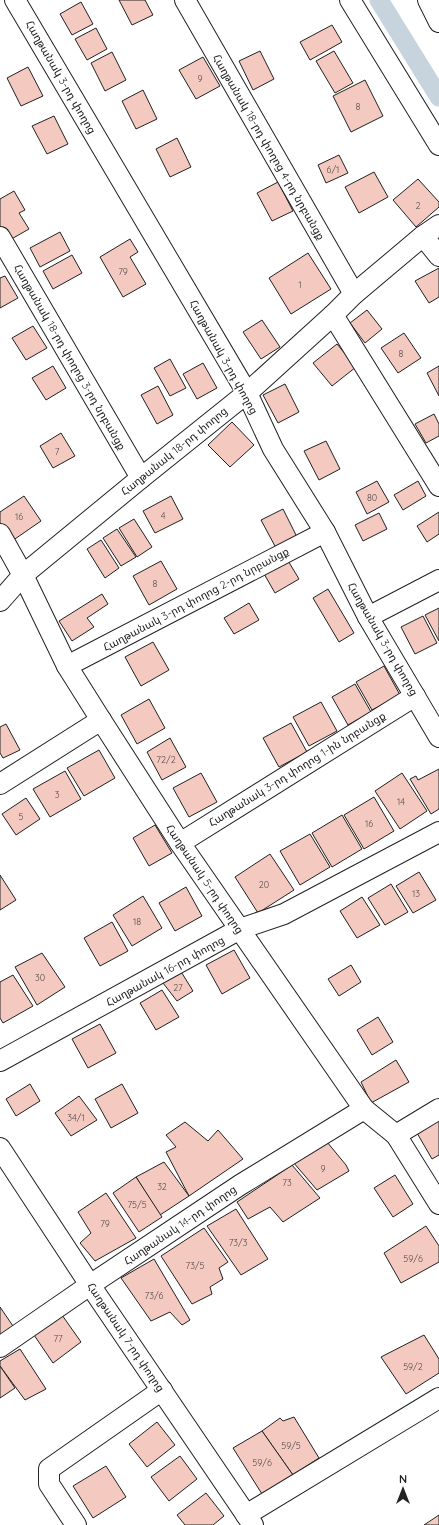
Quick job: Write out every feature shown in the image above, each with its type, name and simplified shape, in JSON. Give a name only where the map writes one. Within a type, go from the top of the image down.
[{"type":"street","name":"Հաղթանակ 3-րդ փողոց","points":[[16,0],[247,393],[273,449],[325,532],[368,617],[439,737]]},
{"type":"street","name":"Հաղթանակ 18-րդ փողոց 4-րդ նրբանցք","points":[[185,0],[354,294]]},
{"type":"street","points":[[350,0],[439,145]]},
{"type":"street","points":[[428,0],[439,22]]},
{"type":"street","name":"Հաղթանակ 18-րդ փողոց","points":[[0,601],[23,575],[247,393],[354,294],[439,224]]},
{"type":"street","points":[[423,236],[439,256]]},
{"type":"street","name":"Հաղթանակ 18-րդ փողոց 3-րդ նրբանցք","points":[[0,237],[141,478]]},
{"type":"street","points":[[333,315],[439,486]]},
{"type":"street","name":"Հաղթանակ 3-րդ փողոց 2-րդ նրբանցք","points":[[67,666],[325,532]]},
{"type":"street","name":"Հաղթանակ 5-րդ փողոց","points":[[0,534],[23,575],[67,666],[180,843],[364,1109],[396,1135],[439,1204]]},
{"type":"street","points":[[368,617],[439,580]]},
{"type":"street","name":"Հաղթանակ 3-րդ փողոց 1-ին նրբանցք","points":[[180,843],[415,696]]},
{"type":"street","points":[[0,784],[101,720]]},
{"type":"street","name":"Հաղթանակ 16-րդ փողոց","points":[[0,1061],[240,929],[284,914],[439,832]]},
{"type":"street","name":"Հաղթանակ 14-րդ փողոց","points":[[0,1347],[240,1185],[364,1109]]},
{"type":"street","points":[[396,1135],[439,1109]]},
{"type":"street","name":"Հաղթանակ 7-րդ փողոց","points":[[0,1148],[90,1285],[250,1520]]},
{"type":"street","points":[[76,1525],[50,1484],[50,1469],[162,1390]]},
{"type":"street","points":[[250,1520],[439,1398]]},
{"type":"building","points":[[119,0],[145,0],[153,15],[132,25]]},
{"type":"building","points":[[81,2],[93,24],[72,35],[60,14]]},
{"type":"building","points":[[332,25],[342,42],[310,60],[300,42]]},
{"type":"building","points":[[96,28],[107,49],[87,60],[75,39]]},
{"type":"building","points":[[260,51],[274,79],[253,90],[239,61]]},
{"type":"building","points":[[334,51],[353,83],[335,93],[316,61]]},
{"type":"building","points":[[112,52],[126,80],[105,91],[91,63]]},
{"type":"building","points":[[203,57],[220,86],[196,99],[179,70]]},
{"type":"building","points":[[28,67],[43,96],[21,106],[7,78]]},
{"type":"building","points":[[365,80],[383,116],[351,132],[333,96]]},
{"type":"building","points":[[143,90],[157,119],[136,129],[122,101]]},
{"type":"building","points":[[54,116],[68,144],[47,154],[32,126]]},
{"type":"building","points":[[177,138],[191,167],[170,177],[156,149]]},
{"type":"building","points":[[339,155],[348,173],[326,183],[318,165]]},
{"type":"building","points":[[374,172],[388,197],[359,213],[345,187]]},
{"type":"building","points":[[418,179],[439,202],[439,207],[416,227],[393,200]]},
{"type":"building","points":[[278,182],[293,211],[272,221],[257,193]]},
{"type":"building","points":[[14,191],[25,210],[19,213],[29,229],[8,241],[0,227],[0,199]]},
{"type":"building","points":[[60,232],[70,251],[40,267],[30,248]]},
{"type":"building","points":[[130,239],[138,252],[130,257],[146,284],[123,297],[100,257]]},
{"type":"building","points":[[308,253],[331,289],[291,314],[269,278]]},
{"type":"building","points":[[72,255],[82,273],[53,289],[43,271]]},
{"type":"building","points":[[439,268],[439,297],[429,303],[415,281]]},
{"type":"building","points":[[5,276],[18,298],[0,308],[0,278]]},
{"type":"building","points":[[367,310],[382,329],[365,343],[350,323]]},
{"type":"building","points":[[262,320],[280,347],[261,359],[243,332]]},
{"type":"building","points":[[33,326],[47,348],[26,360],[12,338]]},
{"type":"building","points":[[404,333],[421,358],[398,373],[381,348]]},
{"type":"building","points":[[337,344],[356,367],[332,386],[313,363]]},
{"type":"building","points":[[170,359],[186,388],[170,396],[154,368]]},
{"type":"building","points":[[203,363],[217,388],[197,399],[183,374]]},
{"type":"building","points":[[53,366],[66,388],[46,400],[32,378]]},
{"type":"building","points":[[439,366],[439,396],[427,373]]},
{"type":"building","points":[[285,384],[299,412],[278,423],[263,395]]},
{"type":"building","points":[[158,386],[173,415],[157,424],[141,395]]},
{"type":"building","points":[[434,414],[439,424],[439,436],[426,443],[415,424]]},
{"type":"building","points":[[232,422],[254,445],[230,467],[208,445]]},
{"type":"building","points":[[61,433],[75,456],[53,468],[40,446]]},
{"type":"building","points":[[326,441],[340,469],[319,480],[304,451]]},
{"type":"building","points":[[377,481],[389,502],[367,514],[356,492]]},
{"type":"building","points":[[418,481],[426,496],[403,510],[394,495]]},
{"type":"building","points":[[24,496],[41,521],[12,541],[0,523],[0,512]]},
{"type":"building","points":[[171,496],[183,519],[155,533],[143,511]]},
{"type":"building","points":[[283,509],[297,537],[276,548],[261,520]]},
{"type":"building","points":[[439,512],[439,534],[427,542],[417,526]]},
{"type":"building","points":[[379,513],[387,529],[363,541],[355,525]]},
{"type":"building","points":[[134,519],[152,547],[137,557],[119,528]]},
{"type":"building","points":[[117,529],[136,557],[121,566],[103,538]]},
{"type":"building","points":[[101,540],[119,568],[105,578],[87,549]]},
{"type":"building","points":[[287,559],[299,579],[275,593],[263,572]]},
{"type":"building","points":[[161,561],[177,589],[149,605],[133,576]]},
{"type":"building","points":[[328,589],[354,633],[339,642],[313,598]]},
{"type":"building","points":[[102,594],[108,604],[87,618],[94,627],[72,641],[59,621]]},
{"type":"building","points":[[249,603],[259,620],[234,634],[224,618]]},
{"type":"building","points":[[439,608],[439,641],[425,615]]},
{"type":"building","points":[[423,616],[437,643],[415,654],[401,627]]},
{"type":"building","points":[[153,642],[169,670],[141,686],[125,657]]},
{"type":"building","points":[[384,666],[400,695],[372,710],[356,682]]},
{"type":"building","points":[[355,684],[371,712],[348,725],[332,697]]},
{"type":"building","points":[[149,699],[165,728],[137,744],[121,715]]},
{"type":"building","points":[[321,702],[337,731],[309,746],[293,717]]},
{"type":"building","points":[[291,723],[307,752],[279,767],[263,738]]},
{"type":"building","points":[[6,724],[20,750],[3,758],[0,753],[0,727]]},
{"type":"building","points":[[170,738],[186,767],[162,780],[147,752]]},
{"type":"building","points":[[99,750],[115,778],[84,796],[67,768]]},
{"type":"building","points":[[439,769],[439,809],[431,814],[410,779],[416,776],[418,780]]},
{"type":"building","points":[[65,771],[81,799],[50,817],[33,789]]},
{"type":"building","points":[[201,773],[217,802],[189,817],[173,788]]},
{"type":"building","points":[[402,773],[427,811],[400,829],[375,791]]},
{"type":"building","points":[[374,797],[394,831],[364,849],[344,815]]},
{"type":"building","points":[[26,798],[40,819],[16,835],[2,814]]},
{"type":"building","points":[[342,815],[362,849],[332,867],[312,833]]},
{"type":"building","points":[[155,825],[172,853],[149,866],[133,838]]},
{"type":"building","points":[[310,834],[330,867],[300,885],[280,851]]},
{"type":"building","points":[[270,854],[294,890],[258,913],[235,877]]},
{"type":"building","points":[[419,872],[436,900],[413,913],[396,886]]},
{"type":"building","points":[[0,875],[16,900],[0,910]]},
{"type":"building","points":[[391,884],[408,912],[385,925],[368,898]]},
{"type":"building","points":[[186,887],[202,916],[175,931],[159,903]]},
{"type":"building","points":[[143,896],[162,928],[132,946],[113,915]]},
{"type":"building","points":[[362,897],[380,925],[357,938],[340,911]]},
{"type":"building","points":[[112,922],[128,951],[100,966],[84,938]]},
{"type":"building","points":[[234,950],[250,978],[222,994],[206,965]]},
{"type":"building","points":[[42,953],[65,987],[37,1005],[15,967]]},
{"type":"building","points":[[351,965],[361,982],[339,996],[328,979]]},
{"type":"building","points":[[180,970],[193,991],[177,1001],[163,983]]},
{"type":"building","points":[[13,975],[33,1006],[3,1023],[0,1018],[0,982]]},
{"type":"building","points":[[162,990],[179,1017],[156,1030],[140,1003]]},
{"type":"building","points":[[378,1017],[393,1042],[372,1055],[357,1030]]},
{"type":"building","points":[[100,1024],[116,1053],[88,1068],[72,1039]]},
{"type":"building","points":[[396,1060],[409,1082],[371,1103],[361,1082]]},
{"type":"building","points":[[30,1084],[40,1101],[16,1116],[6,1099]]},
{"type":"building","points":[[122,1084],[138,1113],[111,1128],[95,1099]]},
{"type":"building","points":[[79,1096],[97,1120],[71,1136],[55,1113]]},
{"type":"building","points":[[439,1119],[439,1155],[432,1159],[417,1133]]},
{"type":"building","points":[[185,1122],[208,1141],[218,1130],[243,1159],[189,1196],[166,1152],[176,1147],[166,1135]]},
{"type":"building","points":[[327,1142],[346,1165],[349,1171],[317,1190],[293,1162]]},
{"type":"building","points":[[164,1162],[189,1196],[160,1215],[136,1177]]},
{"type":"building","points":[[292,1165],[320,1198],[283,1222],[270,1207],[248,1219],[237,1202]]},
{"type":"building","points":[[395,1175],[413,1204],[393,1217],[374,1188]]},
{"type":"building","points":[[136,1177],[162,1217],[139,1232],[113,1193]]},
{"type":"building","points":[[106,1193],[136,1238],[95,1261],[80,1243],[91,1233],[78,1212]]},
{"type":"building","points":[[236,1209],[268,1259],[241,1275],[207,1226]]},
{"type":"building","points":[[426,1226],[439,1246],[439,1262],[401,1283],[384,1253]]},
{"type":"building","points":[[204,1228],[228,1262],[219,1268],[223,1279],[210,1287],[212,1294],[192,1304],[161,1256]]},
{"type":"building","points":[[154,1259],[190,1320],[182,1325],[170,1312],[151,1321],[121,1278]]},
{"type":"building","points":[[0,1307],[13,1326],[0,1335]]},
{"type":"building","points":[[62,1315],[81,1342],[53,1363],[34,1335]]},
{"type":"building","points":[[424,1335],[439,1359],[439,1373],[406,1394],[381,1357]]},
{"type":"building","points":[[20,1349],[46,1389],[25,1400],[0,1366],[0,1361]]},
{"type":"building","points":[[0,1366],[15,1388],[0,1398]]},
{"type":"building","points":[[294,1417],[319,1458],[293,1475],[262,1431],[280,1418],[283,1421]]},
{"type":"building","points":[[157,1422],[175,1445],[147,1467],[129,1444]]},
{"type":"building","points":[[262,1431],[293,1475],[262,1494],[233,1448]]},
{"type":"building","points":[[180,1456],[197,1479],[169,1501],[151,1477]]},
{"type":"building","points":[[106,1466],[126,1497],[93,1518],[73,1486]]},
{"type":"building","points":[[206,1493],[224,1516],[213,1525],[185,1525],[177,1515]]},
{"type":"building","points":[[439,1515],[439,1525],[424,1525]]},
{"type":"waterway","points":[[379,0],[439,97]]}]
